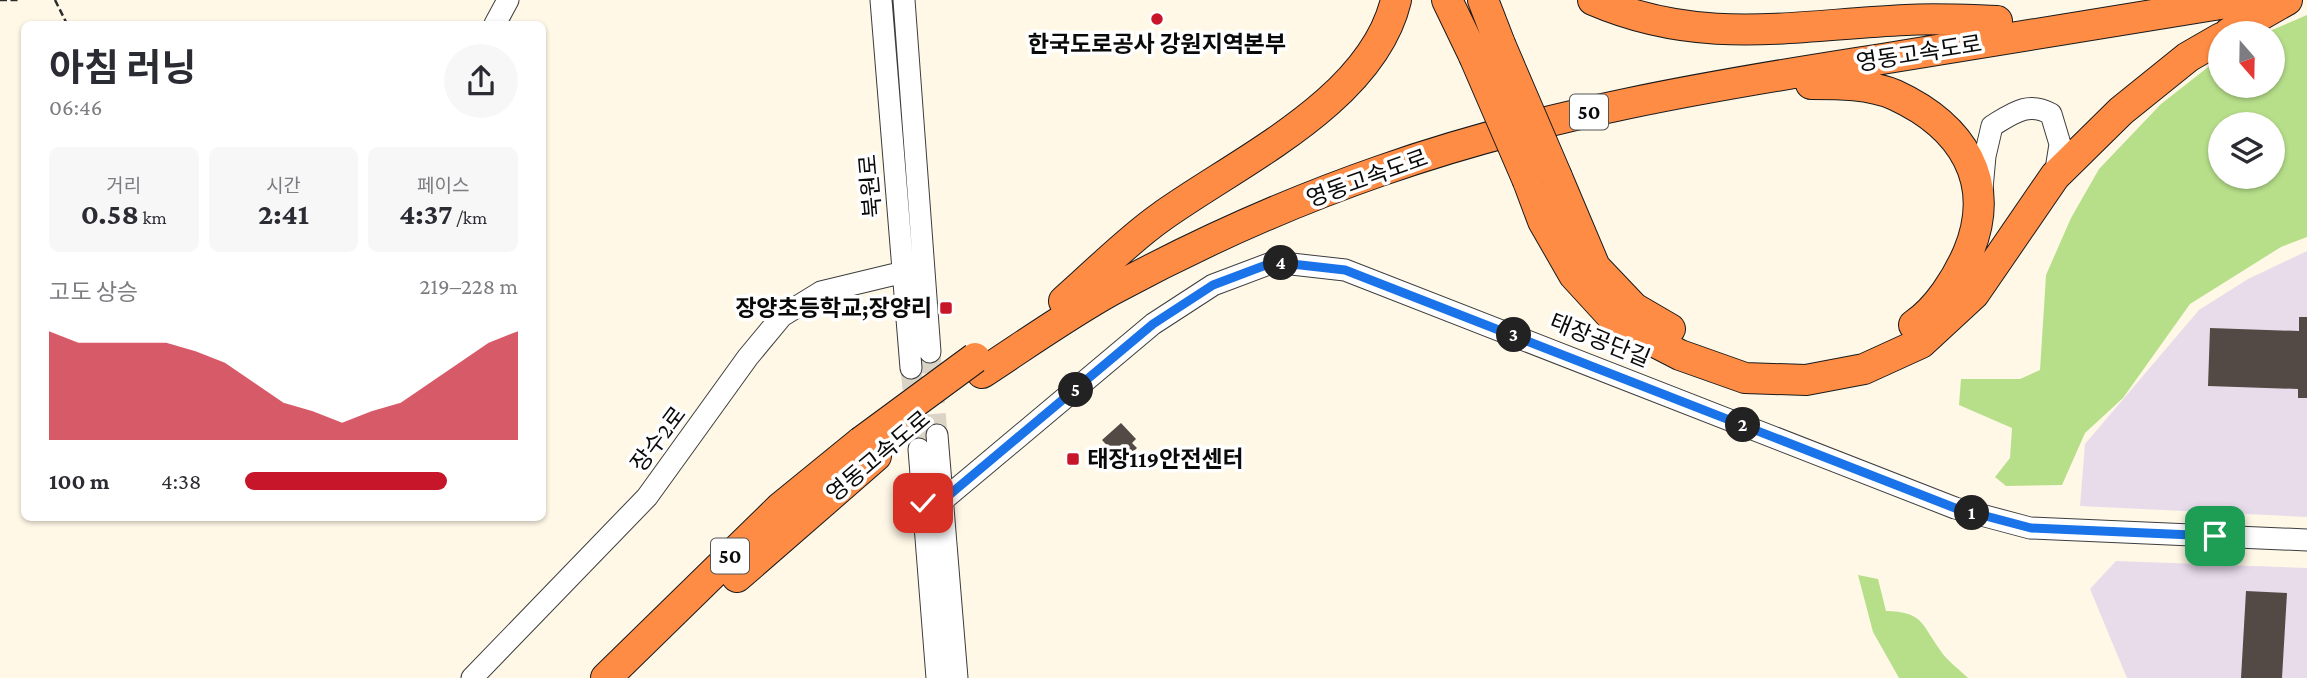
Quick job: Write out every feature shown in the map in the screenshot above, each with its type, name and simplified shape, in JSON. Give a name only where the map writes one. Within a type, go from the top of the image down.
[{"type":"highway","points":[[1064,301],[1159,218],[1311,117],[1348,83],[1374,48],[1396,0]]},
{"type":"highway","points":[[1447,0],[1487,50],[1543,179],[1595,267],[1634,307],[1688,339],[1750,362],[1807,364],[1861,353],[1918,323],[1957,278],[1979,228],[1979,191],[1967,155],[1944,124],[1894,94],[1847,84],[1734,83]]},
{"type":"highway","points":[[1483,0],[1487,50]]},
{"type":"highway","points":[[1594,0],[1653,21],[1757,32],[1906,20],[1997,21]]},
{"type":"highway","name":"영동고속도로","points":[[606,678],[780,508],[868,449],[1064,301],[1174,240],[1256,202],[1353,162],[1457,128],[1682,75],[2127,0]]},
{"type":"highway","name":"영동고속도로","points":[[979,366],[1110,291],[1287,207],[1379,171],[1471,142],[1597,110],[1734,83],[2245,0]]},
{"type":"highway","points":[[2251,21],[2287,0]]},
{"type":"highway","points":[[1543,179],[1543,221],[1574,275],[1618,323],[1680,355],[1745,378],[1806,380],[1864,369],[1921,343],[1974,294],[2055,176],[2121,111],[2188,57],[2208,45]]},
{"type":"highway","name":"영동고속도로","points":[[634,678],[868,449]]},
{"type":"street","points":[[497,21],[508,0]]},
{"type":"street","name":"북원로","points":[[881,0],[914,272],[930,352]]},
{"type":"street","name":"북원로","points":[[904,0],[914,272],[911,368]]},
{"type":"street","points":[[1979,228],[1985,156],[1992,126],[2017,110],[2038,106],[2052,114],[2060,144],[2055,176]]},
{"type":"street","name":"태장공단길","points":[[933,502],[1153,324],[1213,285],[1274,262],[1345,270],[1955,508],[2031,528],[2307,540]]},
{"type":"street","name":"장수2로","points":[[472,678],[647,498],[748,357],[782,316],[821,292],[914,272]]},
{"type":"street","points":[[937,435],[933,502],[937,678]]},
{"type":"street","points":[[919,450],[933,502],[957,678]]},
{"type":"path","points":[[0,1],[21,0]]},
{"type":"path","points":[[55,0],[66,21]]},
{"type":"shaded area","points":[[2307,251],[2307,517],[2080,506],[2085,444],[2199,310],[2248,279]]},
{"type":"shaded area","points":[[2116,561],[2307,568],[2307,678],[2127,678],[2090,589]]},
{"type":"green space","points":[[2307,15],[2307,237],[2281,247],[2190,304],[2123,398],[2085,433],[2062,485],[2006,486],[1995,477],[2010,458],[2012,428],[1959,405],[1961,379],[2020,379],[2040,370],[2046,275],[2071,218],[2099,169],[2161,104],[2208,67],[2208,98],[2286,98],[2286,24]]},
{"type":"green space","points":[[1858,575],[1878,579],[1886,611],[1907,614],[1920,621],[1943,654],[1968,678],[1899,678],[1873,632]]},
{"type":"building","points":[[2299,317],[2307,317],[2307,398],[2298,398],[2298,389],[2208,386],[2210,328],[2299,331]]},
{"type":"building","points":[[1121,423],[1136,439],[1132,443],[1137,448],[1122,462],[1102,440]]},
{"type":"building","points":[[2246,591],[2287,593],[2282,678],[2241,678]]},
{"type":"tunnel","points":[[930,352],[937,435]]},
{"type":"tunnel","points":[[911,368],[919,449]]},
{"type":"place","name":"한국도로공사 강원지역본부","points":[[1157,19]]},
{"type":"place","name":"장양초등학교;장양리","points":[[946,308]]},
{"type":"place","name":"태장119안전센터","points":[[1073,459]]},
{"type":"route","points":[[923,503],[942,501],[1153,324],[1213,285],[1274,262],[1345,270],[1955,508],[2031,528],[2215,536]]}]
